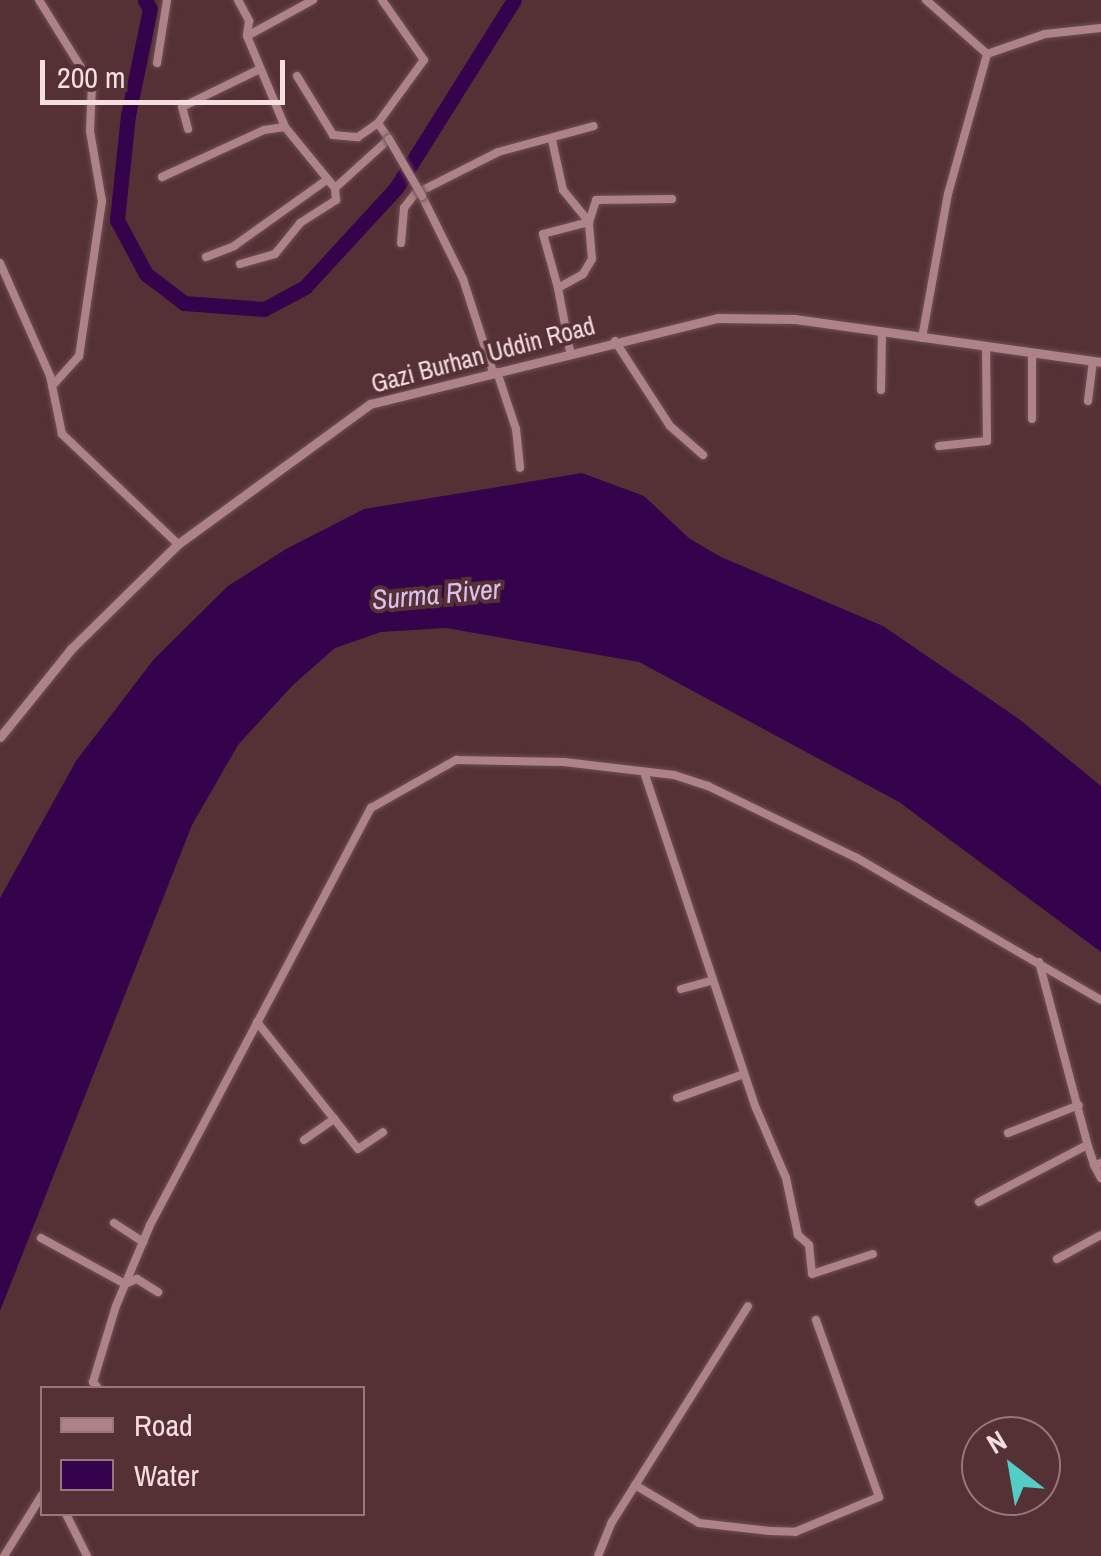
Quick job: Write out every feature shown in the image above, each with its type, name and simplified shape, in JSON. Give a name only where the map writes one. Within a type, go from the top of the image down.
[{"type":"street","points":[[39,0],[92,86],[90,132],[102,201],[79,356],[52,386]]},
{"type":"street","points":[[157,63],[167,0]]},
{"type":"street","points":[[238,0],[249,21],[247,36],[286,126],[335,188],[336,200],[300,223],[274,254],[240,264]]},
{"type":"street","points":[[247,36],[313,0]]},
{"type":"street","points":[[296,76],[334,135],[358,137],[378,123],[424,60],[382,0]]},
{"type":"street","points":[[926,0],[987,54]]},
{"type":"street","points":[[987,54],[1045,34],[1101,28]]},
{"type":"street","points":[[922,338],[948,194],[987,54]]},
{"type":"street","points":[[188,129],[182,107],[260,68]]},
{"type":"street","points":[[378,123],[422,196],[464,279],[516,429],[520,468]]},
{"type":"street","points":[[162,177],[286,126]]},
{"type":"street","points":[[400,243],[404,208],[414,194],[498,152],[594,126]]},
{"type":"street","points":[[335,188],[389,139]]},
{"type":"street","points":[[552,140],[563,190],[588,222],[592,259],[583,274],[558,288]]},
{"type":"street","points":[[206,256],[234,246],[328,179]]},
{"type":"street","points":[[570,351],[544,234],[588,222],[602,198],[672,200]]},
{"type":"street","points":[[0,263],[52,386],[62,434],[178,544]]},
{"type":"street","name":"Gazi Burhan Uddin Road","points":[[0,737],[84,635],[178,544],[370,404],[493,369],[718,318],[795,319],[1097,362]]},
{"type":"street","points":[[880,390],[882,332]]},
{"type":"street","points":[[615,340],[670,426],[702,456]]},
{"type":"street","points":[[939,446],[987,442],[986,347]]},
{"type":"street","points":[[1032,353],[1032,419]]},
{"type":"street","points":[[1088,401],[1097,362]]},
{"type":"street","points":[[96,1386],[93,1382],[142,1242],[370,808],[456,760],[477,758],[674,775],[749,802],[1101,1000]]},
{"type":"street","points":[[644,772],[711,980],[786,1178],[798,1235],[809,1245],[812,1274],[873,1254]]},
{"type":"street","points":[[1038,962],[1087,1145],[1101,1178]]},
{"type":"street","points":[[680,989],[711,980]]},
{"type":"street","points":[[258,1022],[358,1148],[383,1132]]},
{"type":"street","points":[[677,1098],[744,1074]]},
{"type":"street","points":[[1008,1133],[1079,1105]]},
{"type":"street","points":[[304,1140],[334,1119]]},
{"type":"street","points":[[978,1202],[1087,1145]]},
{"type":"street","points":[[114,1224],[142,1242]]},
{"type":"street","points":[[1057,1259],[1101,1235]]},
{"type":"street","points":[[41,1238],[125,1284]]},
{"type":"street","points":[[125,1284],[137,1279],[158,1292]]},
{"type":"street","points":[[598,1556],[635,1485],[748,1306]]},
{"type":"street","points":[[635,1485],[699,1523],[770,1531],[795,1532],[879,1498],[816,1320]]},
{"type":"street","points":[[4,1556],[40,1498]]},
{"type":"street","points":[[67,1516],[87,1556]]},
{"type":"water","name":"Surma River","points":[[582,473],[644,496],[690,539],[721,557],[883,626],[1019,719],[1101,786],[1101,952],[899,802],[639,662],[446,628],[381,632],[335,648],[293,685],[238,745],[192,825],[0,1311],[0,898],[76,761],[154,659],[228,586],[286,549],[364,509]]},
{"type":"waterway","points":[[145,0],[150,9],[128,115],[117,220],[146,274],[184,303],[264,309],[305,287],[396,188],[514,0]]}]
